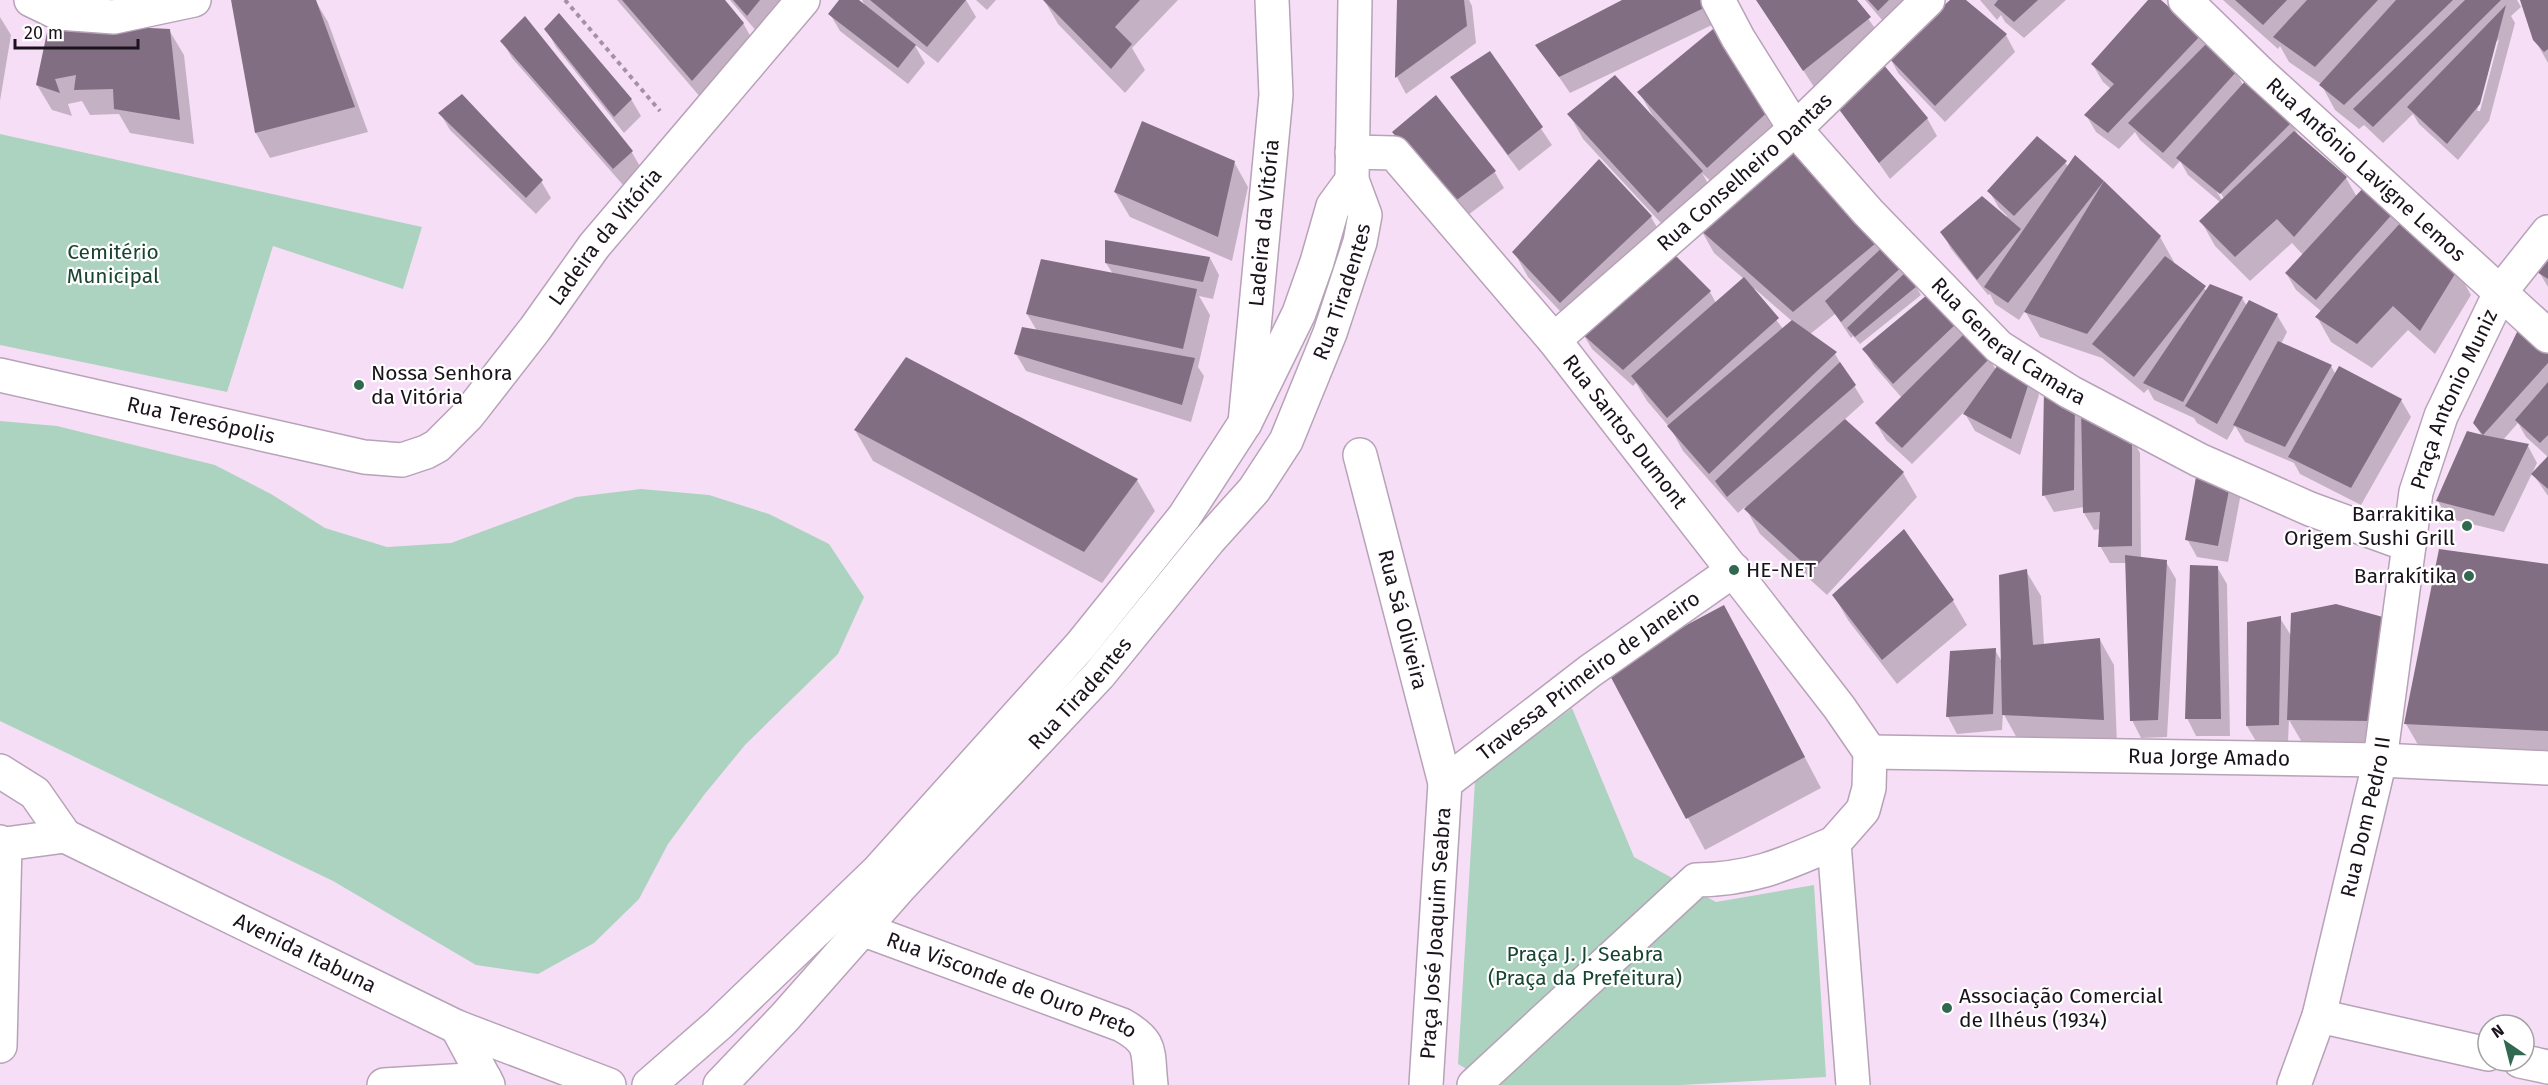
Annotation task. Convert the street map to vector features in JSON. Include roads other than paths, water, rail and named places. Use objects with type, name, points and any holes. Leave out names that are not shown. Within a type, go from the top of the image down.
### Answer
[{"type":"street","points":[[31,0],[58,13],[114,17],[194,0]]},
{"type":"street","name":"Ladeira da Vitória","points":[[402,460],[437,446],[468,415],[594,246],[803,0]]},
{"type":"street","points":[[1352,166],[1355,0]]},
{"type":"street","name":"Rua General Camara","points":[[1718,0],[1738,38],[1795,129],[1868,212],[1999,347],[2070,392],[2199,460],[2310,509],[2409,545]]},
{"type":"street","name":"Rua Conselheiro Dantas","points":[[1554,340],[1795,129],[1928,0]]},
{"type":"street","name":"Rua Antônio Lavigne Lemos","points":[[2185,0],[2259,72],[2548,336]]},
{"type":"street","name":"Ladeira da Vitória","points":[[1245,423],[1276,95],[1266,7]]},
{"type":"street","name":"Rua Santos Dumont","points":[[1352,166],[1394,153],[1554,340],[1734,570],[1839,707],[1870,752]]},
{"type":"street","name":"Rua Tiradentes","points":[[720,1085],[785,1017],[850,919],[877,872],[1081,645],[1184,518],[1245,423],[1299,313],[1333,206],[1352,166]]},
{"type":"street","name":"Rua Tiradentes","points":[[850,919],[1099,675],[1254,490],[1286,441],[1330,333],[1360,242],[1365,215],[1352,166]]},
{"type":"street","name":"Praça Antonio Muniz","points":[[2409,545],[2416,492],[2441,416],[2501,291],[2548,232]]},
{"type":"street","name":"Rua Teresópolis","points":[[0,375],[364,457],[402,460]]},
{"type":"street","name":"Rua Sá Oliveira","points":[[1360,455],[1445,783]]},
{"type":"street","name":"Rua Dom Pedro II","points":[[2294,1085],[2319,1016],[2380,760],[2409,545]]},
{"type":"street","name":"Travessa Primeiro de Janeiro","points":[[1445,783],[1590,671],[1734,570]]},
{"type":"street","points":[[1105,615],[1131,635]]},
{"type":"street","points":[[1474,1085],[1696,880],[1728,879],[1772,870],[1834,843],[1863,810],[1869,788],[1870,752]]},
{"type":"street","name":"Rua Jorge Amado","points":[[1870,752],[2380,760],[2548,768]]},
{"type":"street","points":[[0,771],[35,793],[65,836],[3,843],[0,1046]]},
{"type":"street","name":"Praça José Joaquim Seabra","points":[[1426,1085],[1445,783]]},
{"type":"street","name":"Avenida Itabuna","points":[[65,836],[457,1027],[609,1085]]},
{"type":"street","points":[[1834,843],[1853,1085]]},
{"type":"street","points":[[649,1085],[719,1024],[850,919]]},
{"type":"street","name":"Rua Visconde de Ouro Preto","points":[[850,919],[1122,1025],[1140,1035],[1146,1044],[1151,1085]]},
{"type":"street","points":[[2319,1016],[2476,1051]]},
{"type":"street","points":[[384,1085],[486,1082],[457,1027]]},
{"type":"place","name":"Nossa Senhora da Vitória","points":[[359,385]]},
{"type":"place","name":"Barrakitika Origem Sushi Grill","points":[[2467,526]]},
{"type":"place","name":"HE-NET","points":[[1734,570]]},
{"type":"place","name":"Barrakítika","points":[[2469,576]]},
{"type":"place","name":"Associação Comercial de Ilhéus (1934)","points":[[1947,1008]]},
{"type":"park label","name":"Cemitério Municipal","points":[[113,264]]},
{"type":"park label","name":"Praça J. J. Seabra (Praça da Prefeitura)","points":[[1585,966]]}]
